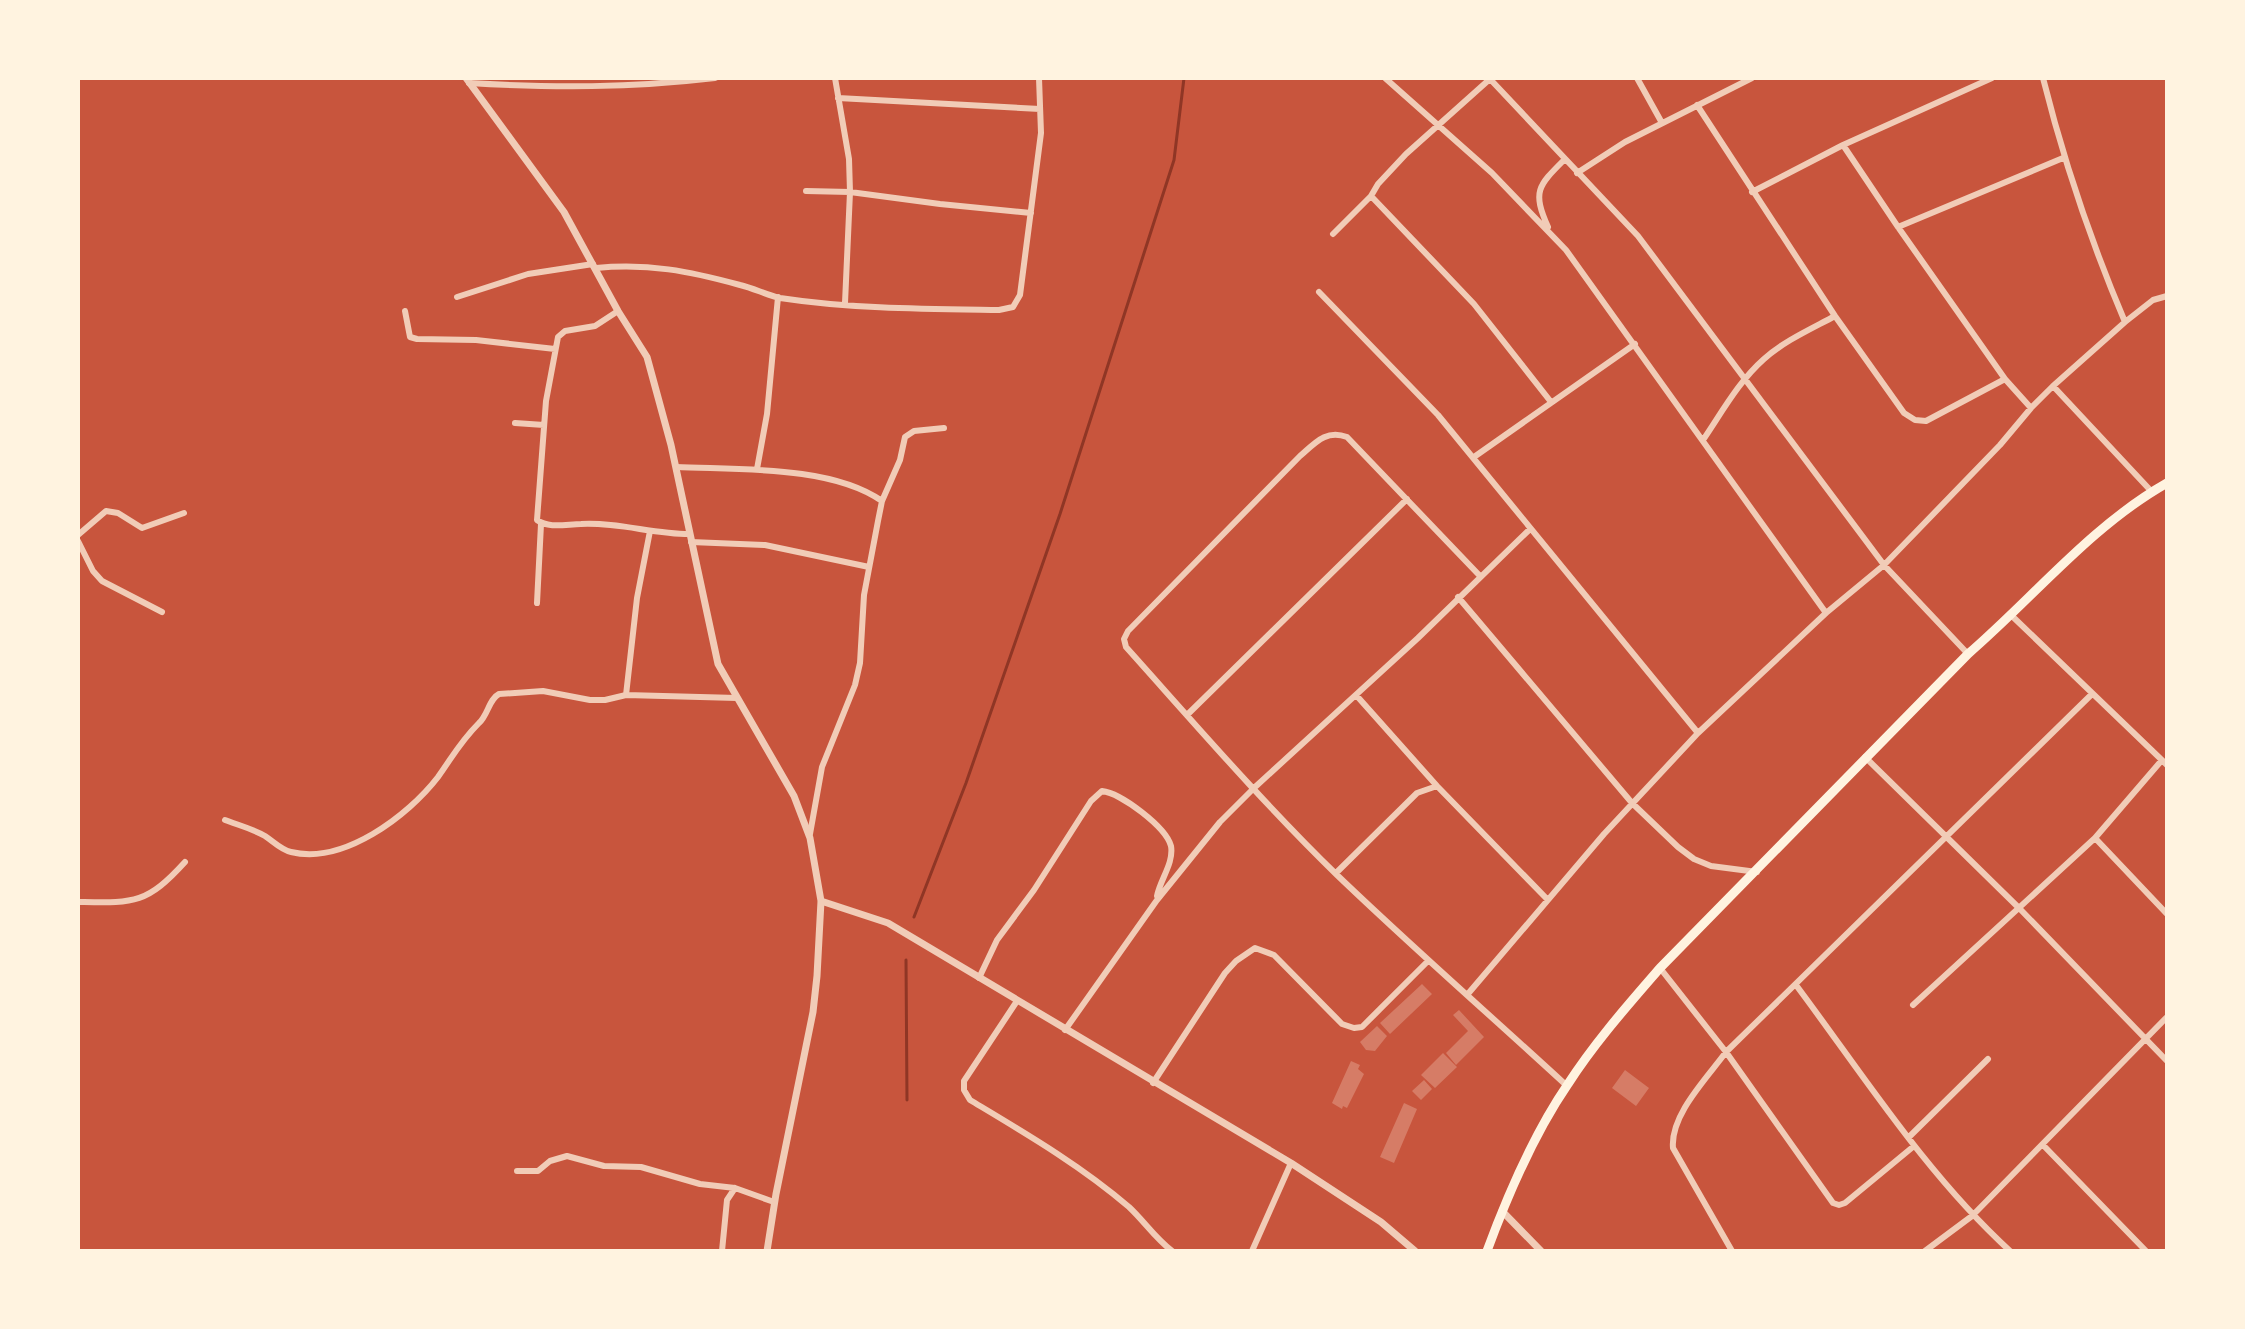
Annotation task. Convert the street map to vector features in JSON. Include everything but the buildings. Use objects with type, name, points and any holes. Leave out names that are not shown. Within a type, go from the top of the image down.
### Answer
[{"type":"highway","points":[[1487,1251],[1518,1174],[1566,1085],[1615,1020],[1660,968],[1968,654],[2095,536],[2167,483]]},
{"type":"street","points":[[468,81],[555,88],[660,85],[715,78]]},
{"type":"street","points":[[835,78],[849,159],[845,303]]},
{"type":"street","points":[[457,297],[528,274],[623,266],[667,268],[746,286],[778,297],[975,309],[1013,307],[1020,295],[1041,133],[1039,78]]},
{"type":"street","points":[[1385,78],[1492,173],[1550,232],[1635,344],[1826,613]]},
{"type":"street","points":[[1637,78],[1662,123]]},
{"type":"street","points":[[1577,173],[1625,142],[1751,78]]},
{"type":"street","points":[[1752,192],[1843,145],[1992,78]]},
{"type":"street","points":[[2043,78],[2063,158],[2099,262],[2125,322]]},
{"type":"street","points":[[1333,234],[1371,196],[1384,177],[1490,79],[1638,236],[1884,565],[1968,654]]},
{"type":"street","points":[[468,81],[537,173],[647,357],[676,467],[718,664],[794,796],[810,838],[821,901],[813,1012],[767,1251]]},
{"type":"street","points":[[838,98],[1040,109]]},
{"type":"street","points":[[1697,105],[1835,316],[1904,413],[1915,420],[1926,421],[2005,379]]},
{"type":"street","points":[[1843,145],[2005,379],[2031,408]]},
{"type":"street","points":[[1898,227],[2063,158]]},
{"type":"street","points":[[1550,232],[1538,205],[1538,190],[1565,159]]},
{"type":"street","points":[[806,191],[850,192],[1031,213]]},
{"type":"street","points":[[1371,196],[1474,304],[1551,402]]},
{"type":"street","points":[[1319,292],[1438,415],[1698,733]]},
{"type":"street","points":[[1467,995],[1547,899],[1698,733],[1826,613],[1884,565],[2053,386],[2125,322],[2153,300],[2167,296]]},
{"type":"street","points":[[757,469],[767,414],[778,297]]},
{"type":"street","points":[[405,311],[410,337],[417,339],[476,340],[555,349]]},
{"type":"street","points":[[537,603],[541,524],[537,520],[544,425],[555,349],[561,333],[595,326],[618,311]]},
{"type":"street","points":[[1703,440],[1746,377],[1765,357],[1835,316]]},
{"type":"street","points":[[1474,457],[1635,344]]},
{"type":"street","points":[[2053,386],[2152,492]]},
{"type":"street","points":[[515,423],[544,425]]},
{"type":"street","points":[[810,838],[822,767],[855,685],[860,663],[864,595],[882,501],[900,460],[905,437],[914,431],[944,428]]},
{"type":"street","points":[[1480,576],[1343,434],[1332,433],[1300,456],[1125,635],[1126,647],[1336,873],[1566,1085]]},
{"type":"street","points":[[676,467],[757,469],[855,486],[882,501]]},
{"type":"street","points":[[1188,714],[1407,499]]},
{"type":"street","points":[[78,535],[106,511],[118,513],[142,528],[184,513]]},
{"type":"street","points":[[541,524],[617,525],[690,538],[765,545],[869,567]]},
{"type":"street","points":[[1065,1030],[1157,900],[1220,822],[1529,530]]},
{"type":"street","points":[[626,695],[637,598],[650,531]]},
{"type":"street","points":[[78,541],[93,571],[102,581],[162,612]]},
{"type":"street","points":[[1458,597],[1632,803],[1694,859],[1711,866],[1757,872]]},
{"type":"street","points":[[1913,1005],[2095,838],[2164,762],[2012,616]]},
{"type":"street","points":[[225,820],[264,836],[290,852],[329,854],[353,845],[390,822],[437,778],[464,737],[482,721],[496,695],[543,691],[605,700],[626,695],[737,698]]},
{"type":"street","points":[[1732,1251],[1673,1148],[1672,1134],[1676,1120],[1726,1052],[2092,694]]},
{"type":"street","points":[[1356,695],[1437,786],[1547,899]]},
{"type":"street","points":[[1865,757],[2020,909],[2167,1061]]},
{"type":"street","points":[[1336,873],[1417,793],[1437,786]]},
{"type":"street","points":[[979,978],[997,940],[1034,890],[1083,812],[1102,791],[1111,793],[1155,822],[1171,845],[1171,858],[1157,900]]},
{"type":"street","points":[[2095,838],[2167,914]]},
{"type":"street","points":[[78,902],[119,903],[144,897],[163,886],[185,862]]},
{"type":"street","points":[[821,901],[888,923],[1291,1163],[1381,1222],[1415,1251]]},
{"type":"street","points":[[1153,1083],[1225,973],[1255,948],[1274,955],[1342,1024],[1354,1028],[1362,1027],[1428,961]]},
{"type":"street","points":[[1660,968],[1726,1052],[1833,1203],[1845,1203],[1914,1146]]},
{"type":"street","points":[[1796,985],[1914,1146],[1972,1216],[2010,1251]]},
{"type":"street","points":[[1017,1001],[964,1081],[964,1090],[970,1100],[1045,1144],[1092,1178],[1131,1210],[1172,1251]]},
{"type":"street","points":[[1925,1251],[1972,1216],[2143,1038],[2167,1017]]},
{"type":"street","points":[[1909,1137],[1988,1059]]},
{"type":"street","points":[[2043,1145],[2146,1251]]},
{"type":"street","points":[[517,1171],[538,1171],[550,1161],[567,1156],[604,1166],[641,1167],[700,1184],[735,1188],[774,1202]]},
{"type":"street","points":[[1252,1251],[1291,1163]]},
{"type":"street","points":[[722,1251],[727,1200],[735,1188]]},
{"type":"street","points":[[1502,1211],[1541,1251]]},
{"type":"waterway","points":[[914,917],[966,783],[1060,514],[1174,160],[1184,78]]},
{"type":"waterway","points":[[906,960],[907,1100]]}]
